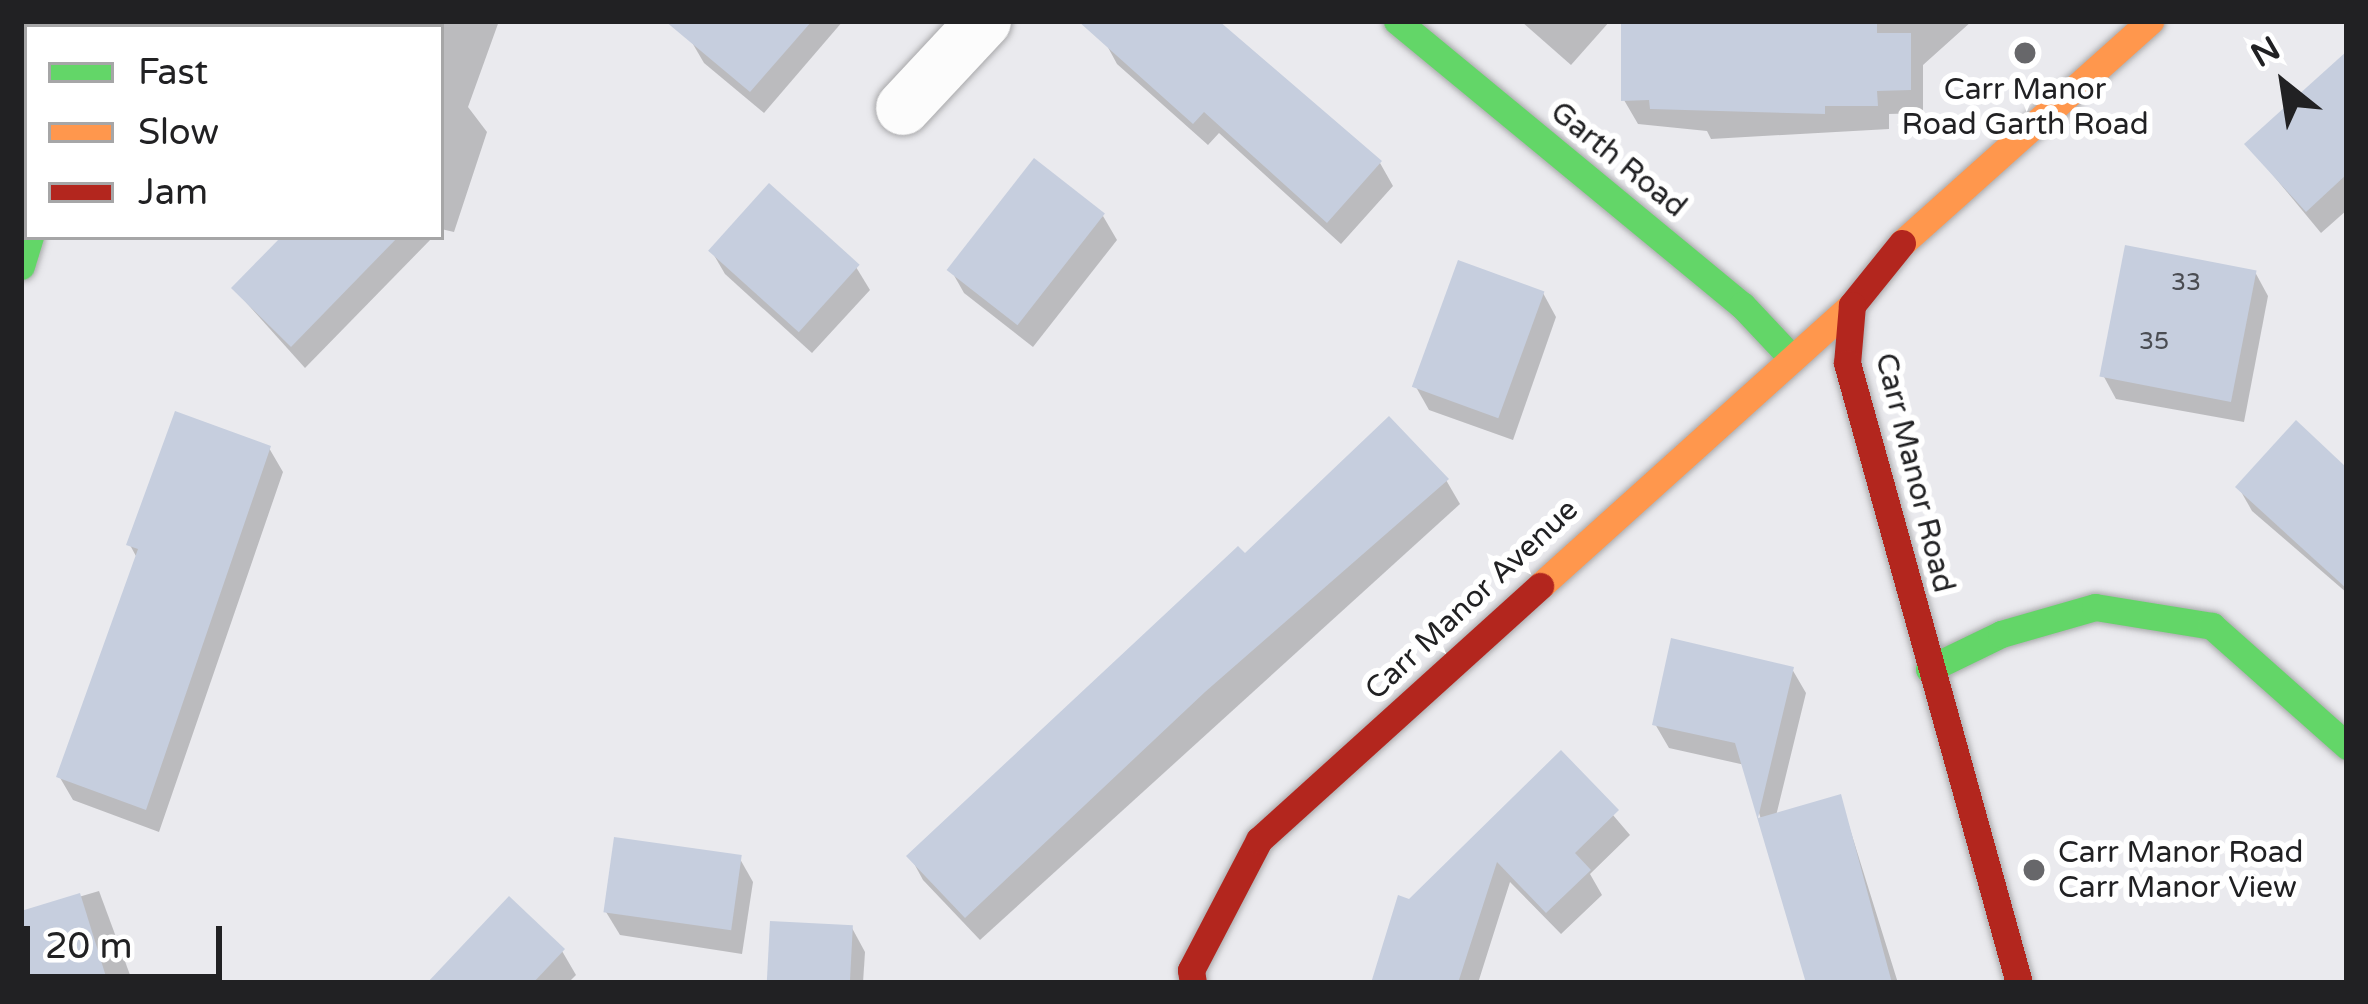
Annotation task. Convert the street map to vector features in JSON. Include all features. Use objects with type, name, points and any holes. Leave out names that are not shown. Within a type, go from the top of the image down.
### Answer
[{"type":"street","points":[[903,108],[983,21]]},
{"type":"street","name":"Garth Road","points":[[1396,21],[1742,305],[1791,357]]},
{"type":"street","points":[[1852,304],[1895,249],[2150,21]]},
{"type":"street","name":"Carr Manor Avenue","points":[[1193,983],[1191,970],[1259,840],[1852,304]]},
{"type":"street","name":"Carr Manor Road","points":[[1852,304],[1847,363],[2019,983]]},
{"type":"street","points":[[1930,669],[2001,634],[2096,608],[2212,626],[2347,746]]},
{"type":"building","points":[[665,21],[812,21],[750,92]]},
{"type":"building","points":[[1078,21],[1219,21],[1382,161],[1327,223],[1204,112],[1193,124]]},
{"type":"building","points":[[1621,21],[1877,21],[1877,33],[1911,33],[1911,90],[1877,91],[1878,106],[1825,106],[1825,114],[1650,109],[1649,100],[1621,101]]},
{"type":"building","points":[[2347,51],[2347,174],[2306,212],[2244,144]]},
{"type":"building","points":[[1034,158],[1105,213],[1017,325],[947,270]]},
{"type":"building","points":[[769,183],[860,265],[799,332],[708,251]]},
{"type":"building","points":[[278,240],[395,240],[291,347],[231,288]]},
{"type":"building","points":[[2125,245],[2257,271],[2231,402],[2099,377]]},
{"type":"building","points":[[1458,260],[1544,291],[1498,418],[1412,387]]},
{"type":"building","points":[[175,411],[271,446],[146,810],[56,777],[138,549],[126,545]]},
{"type":"building","points":[[1389,416],[1449,479],[1205,692],[965,918],[906,856],[1238,546],[1245,553]]},
{"type":"building","points":[[2296,420],[2347,468],[2347,589],[2235,487]]},
{"type":"building","points":[[1671,638],[1794,667],[1758,818],[1841,794],[1892,983],[1806,983],[1735,743],[1652,725]]},
{"type":"building","points":[[1561,750],[1619,810],[1575,853],[1591,870],[1546,913],[1497,862],[1458,983],[1371,983],[1398,895],[1409,899]]},
{"type":"building","points":[[614,837],[742,855],[731,930],[603,912]]},
{"type":"building","points":[[80,893],[108,983],[21,983],[21,911]]},
{"type":"building","points":[[509,896],[565,949],[533,983],[427,983]]},
{"type":"building","points":[[770,921],[853,925],[850,983],[767,983]]},
{"type":"traffic: fast","points":[[1397,21],[1742,305],[1791,357]]},
{"type":"traffic: fast","points":[[21,266],[29,240]]},
{"type":"traffic: fast","points":[[1929,669],[2001,634],[2095,607],[2212,626],[2347,746]]},
{"type":"traffic: slow","points":[[1902,243],[2150,21]]},
{"type":"traffic: slow","points":[[1540,586],[1852,305]]},
{"type":"traffic: jam","points":[[1902,243],[1852,305],[1847,363],[2019,983]]},
{"type":"traffic: jam","points":[[1193,983],[1191,970],[1259,840],[1540,586]]},
{"type":"place","name":"Carr Manor Road Garth Road","points":[[2025,53]]},
{"type":"place","name":"Carr Manor Road Carr Manor View","points":[[2034,870]]}]
